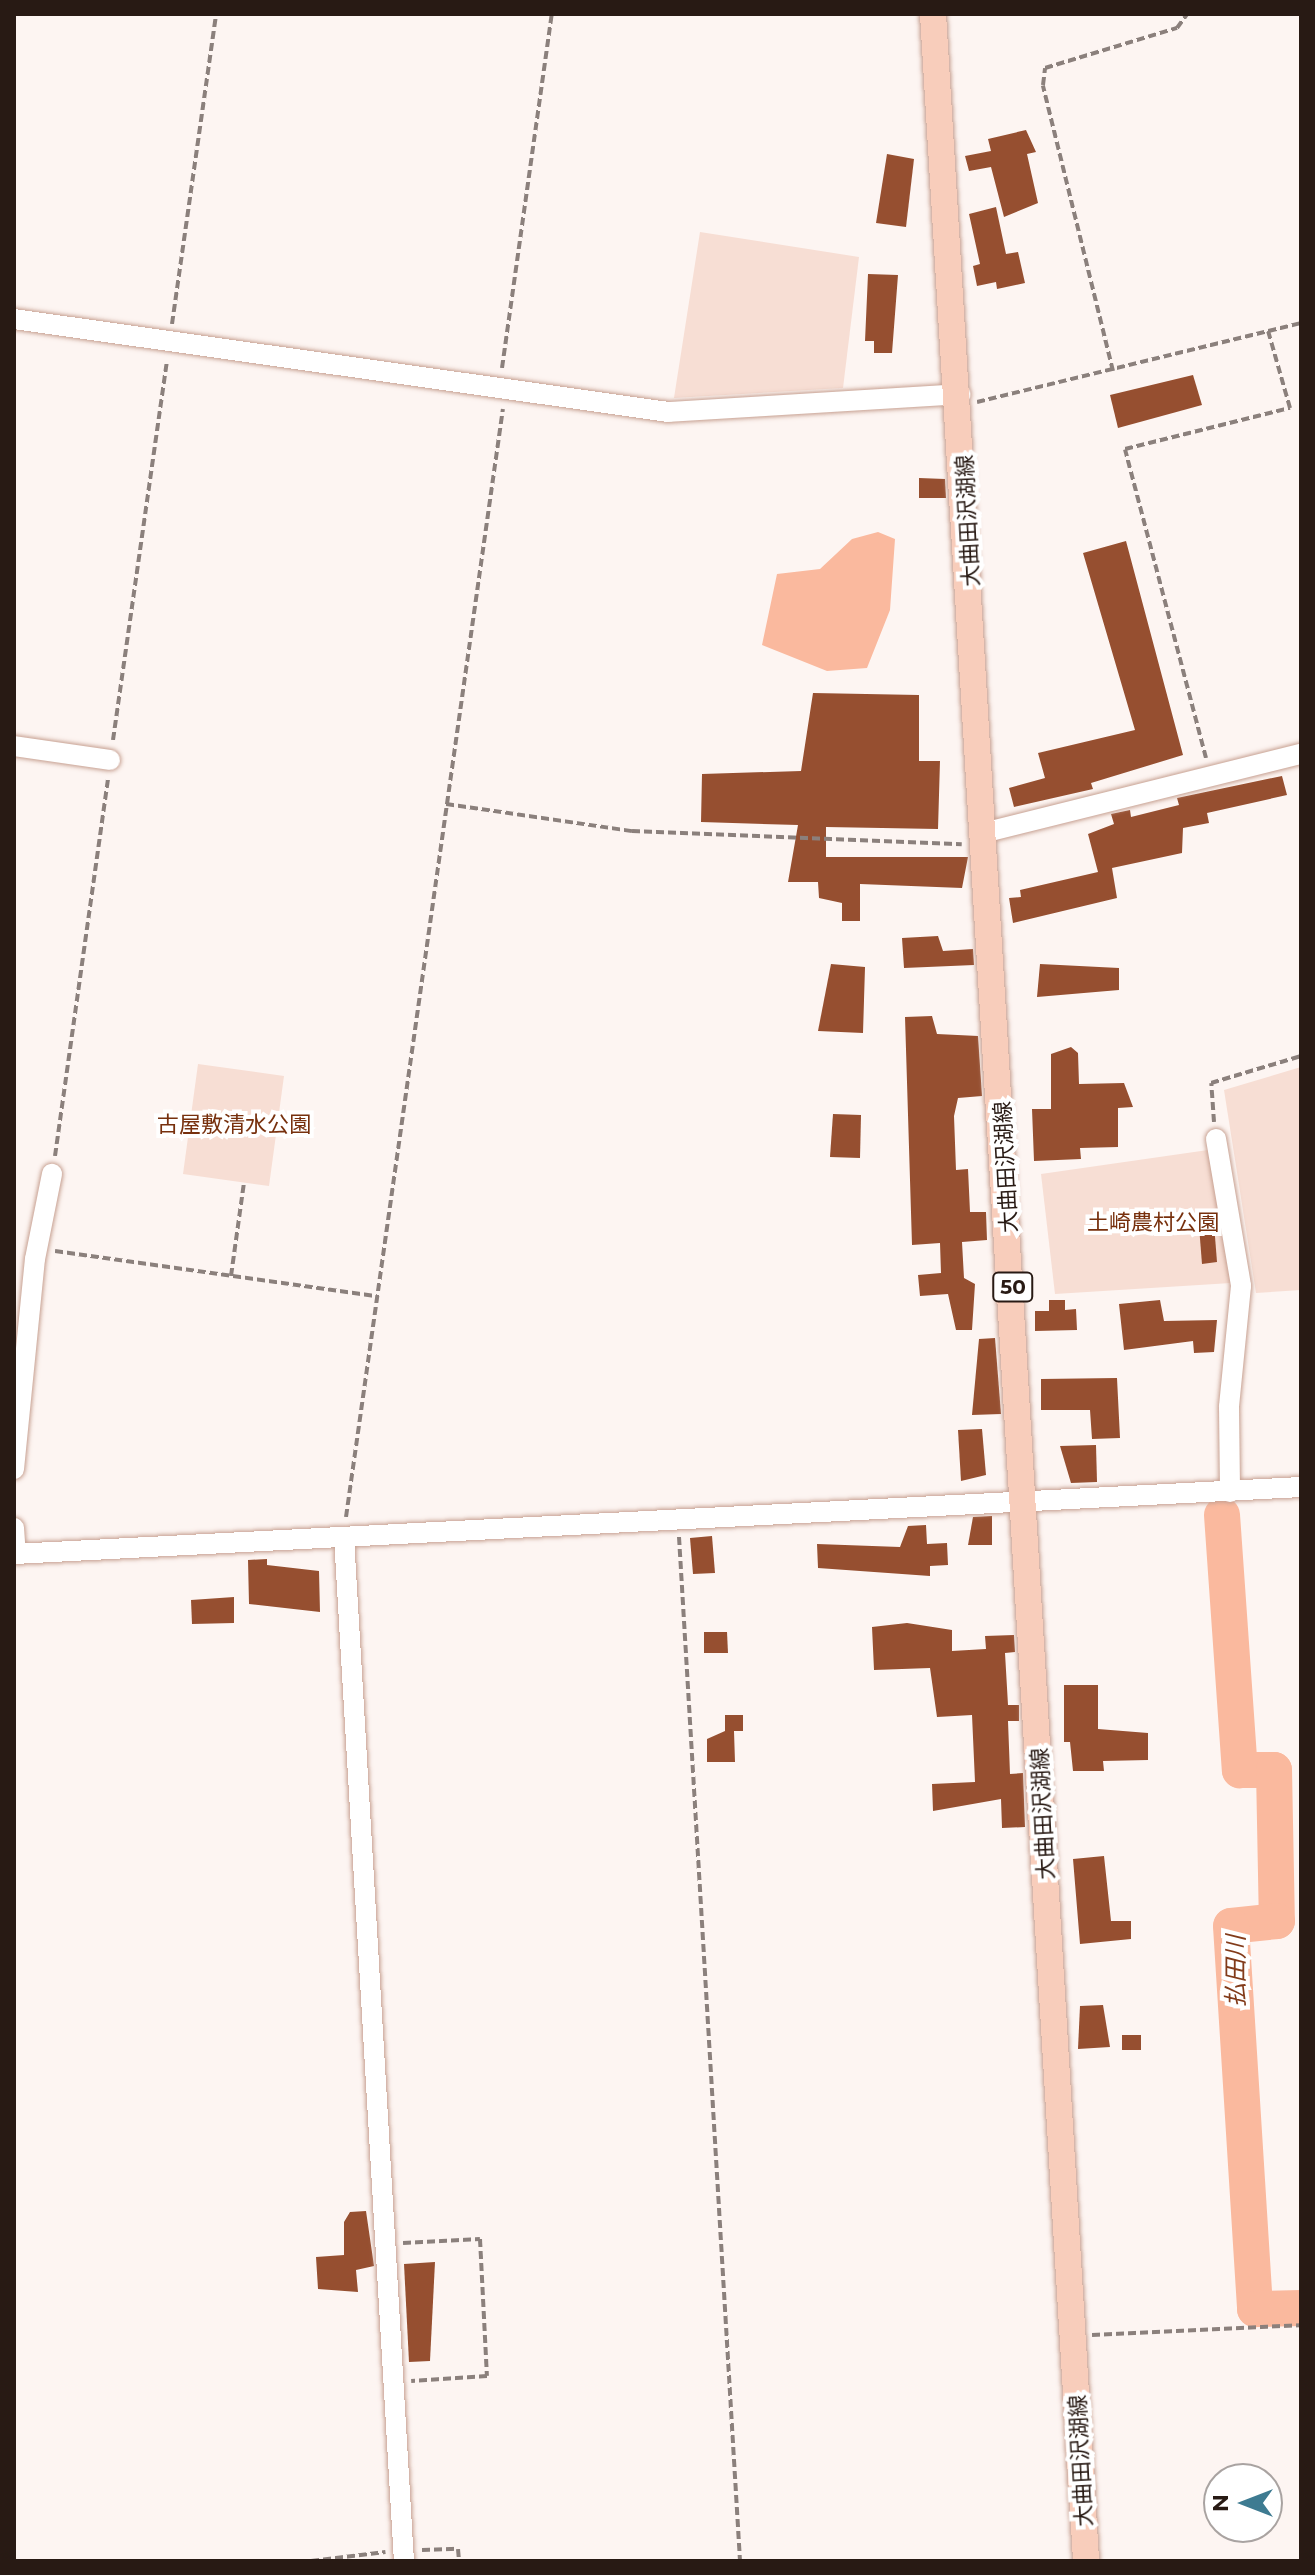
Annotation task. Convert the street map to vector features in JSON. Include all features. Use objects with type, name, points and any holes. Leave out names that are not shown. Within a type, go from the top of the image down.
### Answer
[{"type":"main road","name":"大曲田沢湖線","points":[[933,14],[988,838],[1086,2561]]},
{"type":"street","points":[[14,319],[668,412],[960,399]]},
{"type":"street","points":[[14,746],[110,760]]},
{"type":"street","points":[[988,838],[1301,754]]},
{"type":"street","points":[[1216,1139],[1241,1286],[1229,1407],[1230,1492]]},
{"type":"street","points":[[14,1469],[37,1249],[52,1174]]},
{"type":"street","points":[[14,1528],[15,1554],[1025,1504],[1301,1487]]},
{"type":"street","points":[[344,1537],[403,2556]]},
{"type":"path","points":[[52,1174],[216,14]]},
{"type":"path","points":[[344,1537],[552,14]]},
{"type":"path","points":[[1113,371],[1043,85],[1045,68],[1177,28],[1187,14]]},
{"type":"path","points":[[960,399],[1113,371],[1301,323]]},
{"type":"path","points":[[1211,776],[1125,449],[1290,408],[1268,331]]},
{"type":"path","points":[[446,804],[632,831],[988,838]]},
{"type":"path","points":[[1216,1139],[1211,1083],[1301,1056]]},
{"type":"path","points":[[231,1276],[244,1182]]},
{"type":"path","points":[[37,1249],[377,1296]]},
{"type":"path","points":[[678,1522],[740,2561]]},
{"type":"path","points":[[385,2244],[480,2239],[487,2376],[393,2382]]},
{"type":"path","points":[[1074,2336],[1301,2325]]},
{"type":"path","points":[[311,2561],[403,2556],[458,2549],[459,2561]]},
{"type":"green space","points":[[700,232],[859,257],[843,388],[674,398]]},
{"type":"green space","name":"古屋敷清水公園","points":[[198,1064],[284,1076],[269,1186],[183,1174]]},
{"type":"green space","points":[[1301,1067],[1301,1290],[1256,1293],[1224,1090]]},
{"type":"green space","name":"土崎農村公園","points":[[1208,1150],[1231,1283],[1055,1294],[1041,1174]]},
{"type":"shaded area","points":[[878,532],[895,539],[890,610],[867,668],[827,671],[762,645],[777,574],[820,569],[852,539]]},
{"type":"building","points":[[1026,130],[1036,152],[1027,154],[1038,203],[1004,217],[991,167],[969,171],[965,156],[991,151],[988,139]]},
{"type":"building","points":[[887,154],[914,159],[906,227],[876,223]]},
{"type":"building","points":[[996,207],[1006,254],[1018,252],[1025,283],[997,289],[996,282],[977,286],[973,266],[980,264],[969,214]]},
{"type":"building","points":[[868,274],[898,275],[892,353],[874,353],[874,341],[865,341]]},
{"type":"building","points":[[1193,375],[1202,405],[1118,428],[1110,395]]},
{"type":"building","points":[[919,478],[945,479],[946,498],[919,498]]},
{"type":"building","points":[[1126,541],[1183,755],[1091,783],[1093,789],[1014,807],[1009,788],[1045,778],[1038,753],[1135,730],[1083,553]]},
{"type":"building","points":[[813,693],[919,695],[919,761],[940,761],[938,829],[826,827],[826,857],[968,857],[962,888],[860,884],[860,921],[842,921],[842,903],[819,898],[818,882],[788,882],[798,825],[701,822],[702,774],[801,771]]},
{"type":"building","points":[[1282,776],[1287,795],[1207,813],[1209,823],[1183,828],[1182,853],[1112,868],[1117,898],[1013,923],[1009,898],[1021,897],[1020,890],[1098,872],[1088,834],[1114,824],[1111,814],[1130,810],[1131,817],[1179,805],[1177,798]]},
{"type":"building","points":[[938,936],[943,951],[973,949],[974,965],[904,968],[902,938]]},
{"type":"building","points":[[831,964],[865,967],[863,1033],[818,1031]]},
{"type":"building","points":[[1040,964],[1119,968],[1119,990],[1037,997]]},
{"type":"building","points":[[932,1016],[937,1034],[978,1036],[982,1096],[958,1098],[954,1116],[956,1170],[968,1169],[970,1212],[986,1212],[987,1240],[962,1242],[964,1278],[975,1284],[972,1330],[956,1330],[948,1294],[920,1296],[918,1275],[941,1273],[940,1243],[912,1245],[905,1017]]},
{"type":"building","points":[[1071,1047],[1078,1053],[1079,1084],[1124,1083],[1133,1107],[1118,1108],[1118,1147],[1080,1148],[1081,1159],[1034,1161],[1032,1109],[1051,1109],[1051,1054]]},
{"type":"building","points":[[833,1114],[861,1115],[860,1158],[830,1157]]},
{"type":"building","points":[[1214,1224],[1217,1262],[1202,1264],[1199,1226]]},
{"type":"building","points":[[1049,1300],[1065,1300],[1065,1310],[1076,1309],[1077,1330],[1035,1331],[1035,1311],[1049,1311]]},
{"type":"building","points":[[1160,1300],[1164,1321],[1217,1320],[1214,1352],[1194,1353],[1193,1341],[1124,1350],[1119,1304]]},
{"type":"building","points":[[995,1338],[1001,1414],[972,1415],[979,1339]]},
{"type":"building","points":[[1117,1378],[1120,1438],[1092,1439],[1090,1410],[1041,1410],[1041,1379]]},
{"type":"building","points":[[982,1429],[986,1475],[961,1481],[958,1430]]},
{"type":"building","points":[[1096,1445],[1097,1482],[1071,1483],[1060,1446]]},
{"type":"building","points":[[992,1516],[992,1545],[968,1545],[973,1517]]},
{"type":"building","points":[[926,1525],[927,1544],[947,1543],[948,1565],[930,1566],[930,1576],[818,1568],[817,1544],[900,1547],[908,1526]]},
{"type":"building","points":[[712,1536],[715,1573],[693,1574],[690,1538]]},
{"type":"building","points":[[267,1559],[267,1565],[319,1571],[320,1612],[249,1604],[248,1560]]},
{"type":"building","points":[[234,1597],[234,1623],[192,1624],[191,1600]]},
{"type":"building","points":[[907,1623],[952,1630],[952,1651],[986,1649],[985,1636],[1014,1635],[1015,1652],[1005,1653],[1008,1705],[1019,1705],[1019,1721],[1008,1721],[1010,1774],[1023,1773],[1025,1827],[1002,1828],[1001,1799],[933,1811],[932,1784],[975,1782],[972,1715],[937,1717],[930,1668],[874,1670],[872,1627]]},
{"type":"building","points":[[704,1632],[727,1632],[728,1653],[704,1653]]},
{"type":"building","points":[[1064,1685],[1098,1685],[1098,1729],[1148,1733],[1148,1760],[1103,1761],[1104,1771],[1073,1771],[1070,1742],[1064,1742]]},
{"type":"building","points":[[725,1715],[743,1715],[743,1731],[734,1731],[735,1762],[707,1762],[707,1739],[725,1731]]},
{"type":"building","points":[[1104,1856],[1111,1921],[1131,1921],[1131,1939],[1080,1944],[1073,1859]]},
{"type":"building","points":[[1103,2005],[1110,2047],[1078,2049],[1080,2006]]},
{"type":"building","points":[[1122,2035],[1141,2035],[1141,2050],[1122,2050]]},
{"type":"building","points":[[366,2211],[374,2266],[356,2270],[358,2292],[318,2289],[316,2257],[344,2255],[344,2222],[350,2212]]},
{"type":"building","points":[[435,2262],[430,2361],[409,2362],[404,2264]]},
{"type":"waterway","name":"払田川","points":[[1222,1515],[1240,1770],[1274,1770],[1277,1921],[1231,1926],[1255,2309],[1301,2308]]}]
